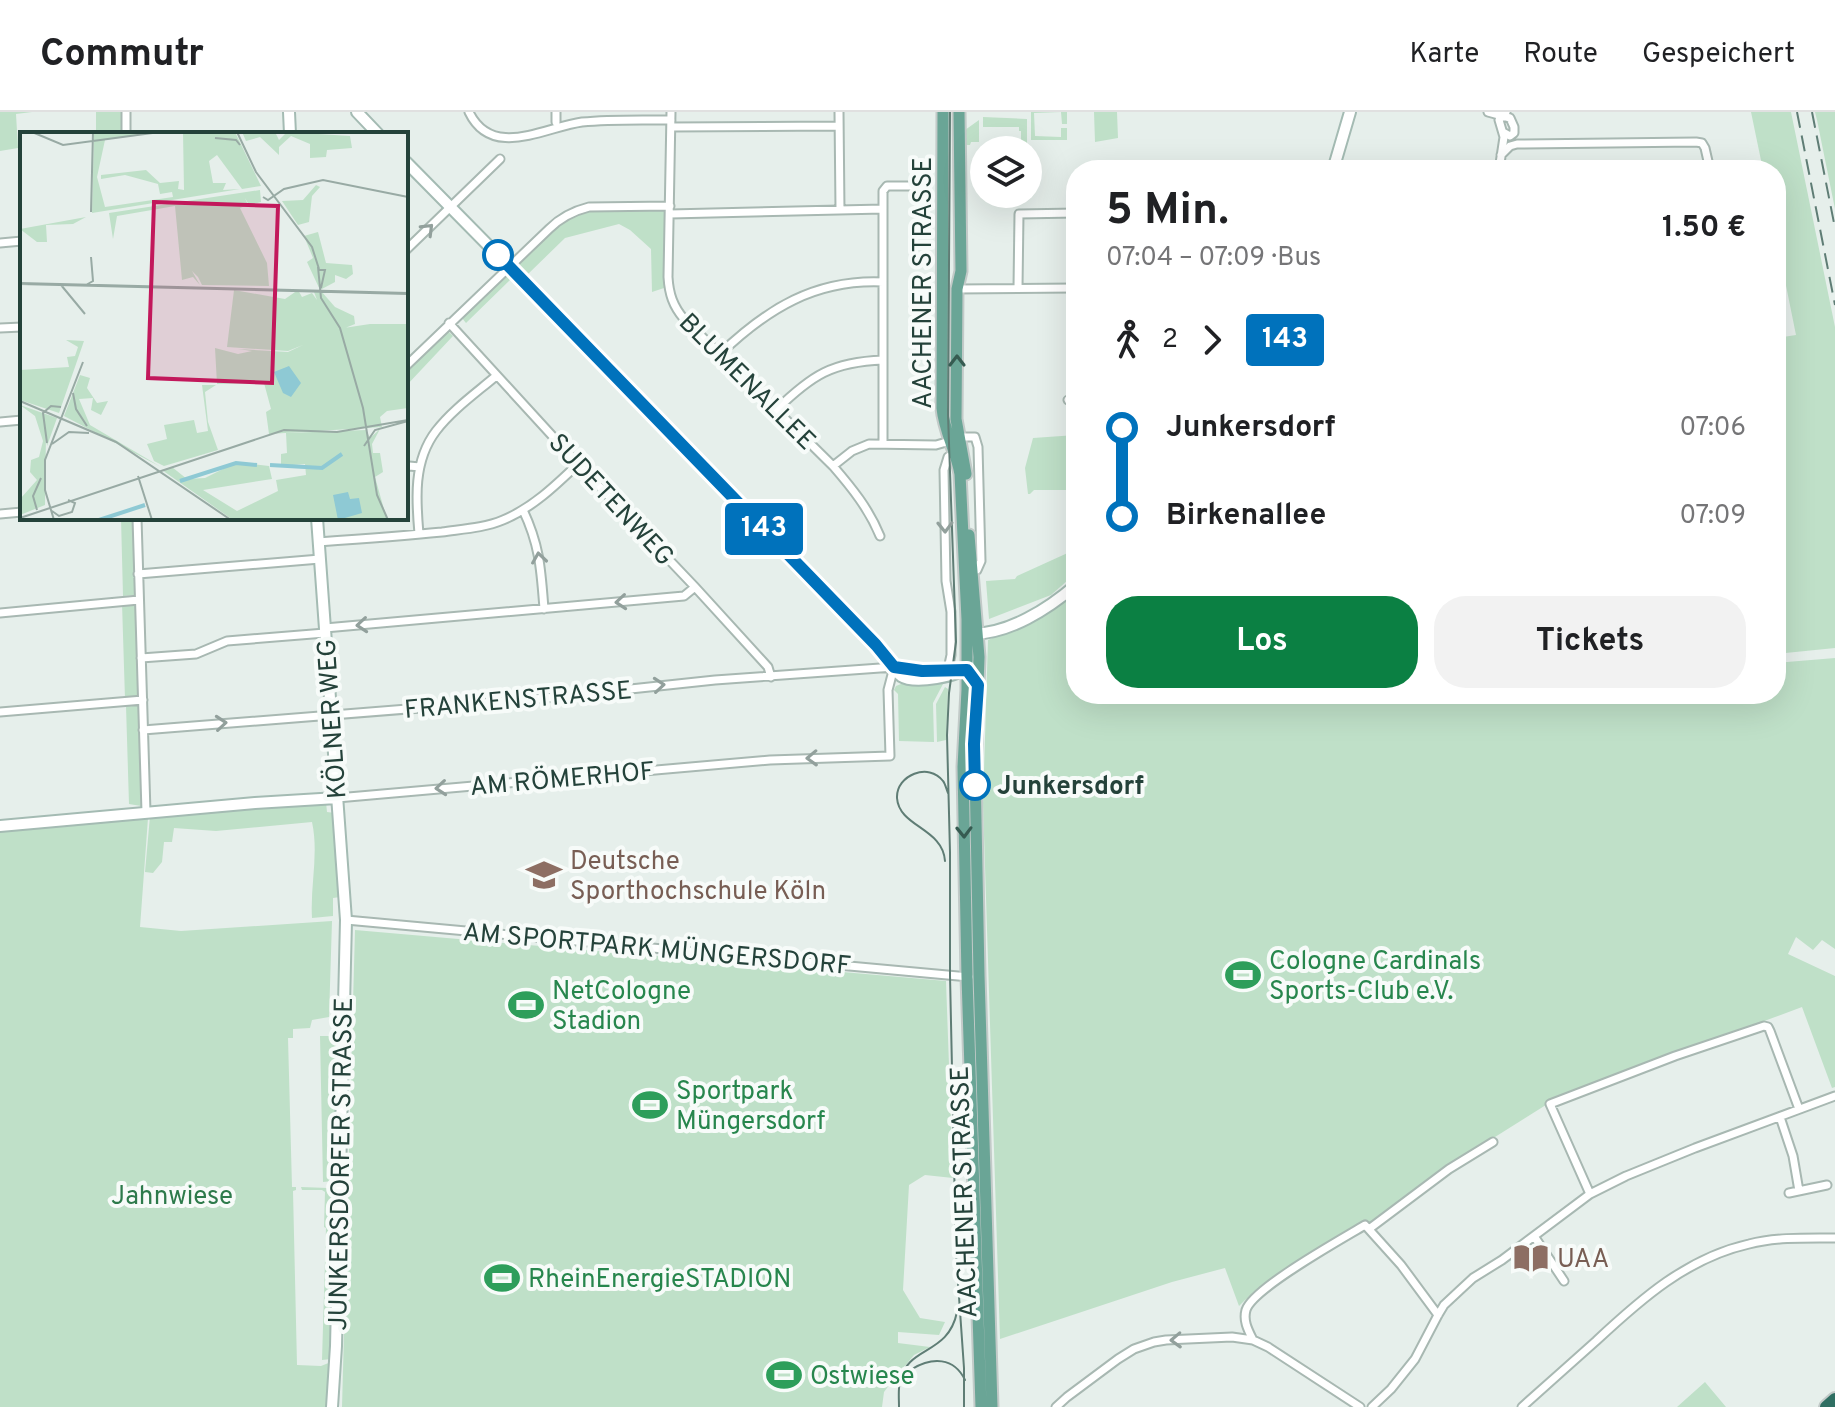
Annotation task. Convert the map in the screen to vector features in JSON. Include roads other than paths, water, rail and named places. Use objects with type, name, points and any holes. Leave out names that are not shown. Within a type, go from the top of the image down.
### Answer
[{"type":"highway","points":[[1826,1407],[1835,1399]]},
{"type":"main road","name":"AACHENER STRASSE","points":[[943,112],[942,408],[960,474],[972,634],[979,657],[972,685],[963,767],[992,1407]]},
{"type":"main road","name":"AACHENER STRASSE","points":[[954,444],[957,289],[961,271],[959,112]]},
{"type":"main road","points":[[944,226],[951,235],[961,232]]},
{"type":"main road","name":"AACHENER STRASSE","points":[[954,444],[963,451],[974,570],[972,634],[967,670],[972,685]]},
{"type":"main road","name":"AACHENER STRASSE","points":[[973,976],[981,1407]]},
{"type":"street","points":[[289,112],[290,132]]},
{"type":"street","points":[[357,112],[376,132]]},
{"type":"street","points":[[469,112],[482,129],[507,138],[582,122],[615,120],[839,126]]},
{"type":"street","points":[[556,112],[556,122]]},
{"type":"street","points":[[839,112],[840,210]]},
{"type":"street","points":[[1336,160],[1350,112]]},
{"type":"street","points":[[1487,112],[1506,113],[1513,126],[1513,135],[1503,131]]},
{"type":"street","points":[[1487,112],[1519,144]]},
{"type":"street","points":[[1500,160],[1503,131],[1499,120],[1506,113]]},
{"type":"street","name":"BLUMENALLEE","points":[[671,120],[668,277],[676,310],[833,466],[853,489],[880,536]]},
{"type":"street","points":[[1513,126],[1527,142],[1533,144]]},
{"type":"street","points":[[1501,155],[1510,146],[1519,144],[1702,143],[1708,160]]},
{"type":"street","points":[[408,248],[500,159]]},
{"type":"street","points":[[408,164],[876,645],[900,675],[909,679],[967,670],[979,657]]},
{"type":"street","points":[[883,443],[884,187],[916,186]]},
{"type":"street","points":[[408,364],[555,223],[579,210],[605,206],[670,210],[883,209]]},
{"type":"street","points":[[1018,288],[1019,214],[1066,213]]},
{"type":"street","points":[[0,243],[20,241]]},
{"type":"street","points":[[720,354],[762,317],[800,296],[845,284],[883,282]]},
{"type":"street","points":[[957,289],[1066,288]]},
{"type":"street","name":"SUDETENWEG","points":[[449,323],[768,667],[771,677]]},
{"type":"street","points":[[0,328],[20,327]]},
{"type":"street","points":[[776,410],[816,375],[850,362],[883,360]]},
{"type":"street","points":[[419,534],[416,491],[425,451],[434,433],[447,419],[496,376]]},
{"type":"street","points":[[0,422],[20,420]]},
{"type":"street","points":[[833,466],[860,446],[883,443],[954,444]]},
{"type":"street","name":"AACHENER STRASSE","points":[[947,673],[951,655],[951,612],[946,581],[944,470],[954,444]]},
{"type":"street","points":[[318,542],[483,527],[523,510],[578,464]]},
{"type":"street","points":[[408,467],[420,467]]},
{"type":"street","points":[[523,510],[537,545],[544,609]]},
{"type":"street","points":[[0,514],[20,512]]},
{"type":"street","points":[[137,520],[146,812]]},
{"type":"street","name":"KÖLNER WEG","points":[[317,520],[346,920]]},
{"type":"street","points":[[138,574],[320,559]]},
{"type":"street","points":[[141,658],[196,654],[227,641],[684,596],[695,587]]},
{"type":"street","points":[[972,634],[995,631],[1033,615],[1066,593]]},
{"type":"street","points":[[0,613],[139,600]]},
{"type":"street","name":"FRANKENSTRASSE","points":[[143,730],[894,667]]},
{"type":"street","name":"AM RÖMERHOF","points":[[0,826],[770,760],[890,756],[888,690],[894,667]]},
{"type":"street","points":[[947,673],[972,685]]},
{"type":"street","points":[[0,712],[143,700]]},
{"type":"street","name":"AM SPORTPARK MÜNGERSDORF","points":[[346,920],[973,976]]},
{"type":"street","name":"JUNKERSDORFER STRASSE","points":[[332,1407],[346,920]]},
{"type":"street","points":[[1590,1194],[1550,1104],[1764,1026],[1770,1031],[1799,1109]]},
{"type":"street","points":[[1374,1406],[1421,1351],[1444,1305],[1473,1278],[1590,1194],[1695,1148],[1835,1096]]},
{"type":"street","points":[[1780,1117],[1793,1156],[1799,1191]]},
{"type":"street","points":[[1253,1340],[1245,1321],[1246,1310],[1256,1296],[1367,1227],[1493,1142]]},
{"type":"street","points":[[1789,1193],[1827,1185]]},
{"type":"street","points":[[1367,1227],[1401,1265],[1438,1315]]},
{"type":"street","points":[[1534,1236],[1564,1281]]},
{"type":"street","points":[[1522,1407],[1633,1306],[1690,1266],[1748,1244],[1799,1238],[1835,1238]]},
{"type":"street","points":[[1232,1337],[1245,1321]]},
{"type":"street","points":[[1059,1405],[1118,1359],[1143,1345],[1166,1340],[1232,1337],[1253,1340],[1301,1367],[1360,1407]]},
{"type":"street","points":[[1059,1405],[1066,1403],[1072,1407]]},
{"type":"tram line","points":[[950,112],[948,415],[956,642],[947,735],[956,1254],[964,1407]]},
{"type":"tram line","points":[[945,861],[937,841],[905,815],[897,798],[902,783],[922,772],[937,775],[948,793]]},
{"type":"tram line","points":[[899,1407],[899,1384],[904,1370],[911,1361],[945,1336],[957,1312]]},
{"type":"tram line","points":[[912,1369],[927,1362],[942,1361],[955,1367],[965,1380]]},
{"type":"railway","points":[[1797,112],[1835,305]]},
{"type":"railway","points":[[1812,112],[1835,228]]},
{"type":"place","name":"Junkersdorf","points":[[975,785]]},
{"type":"place","name":"Deutsche Sporthochschule Köln","points":[[544,875]]},
{"type":"place","name":"Cologne Cardinals Sports-Club e.V.","points":[[1243,975]]},
{"type":"place","name":"NetCologne Stadion","points":[[526,1005]]},
{"type":"place","name":"Sportpark Müngersdorf","points":[[650,1105]]},
{"type":"place","name":"UAA","points":[[1531,1258]]},
{"type":"place","name":"RheinEnergieSTADION","points":[[502,1278]]},
{"type":"place","name":"Ostwiese","points":[[784,1375]]},
{"type":"park label","name":"Jahnwiese","points":[[172,1195]]}]
